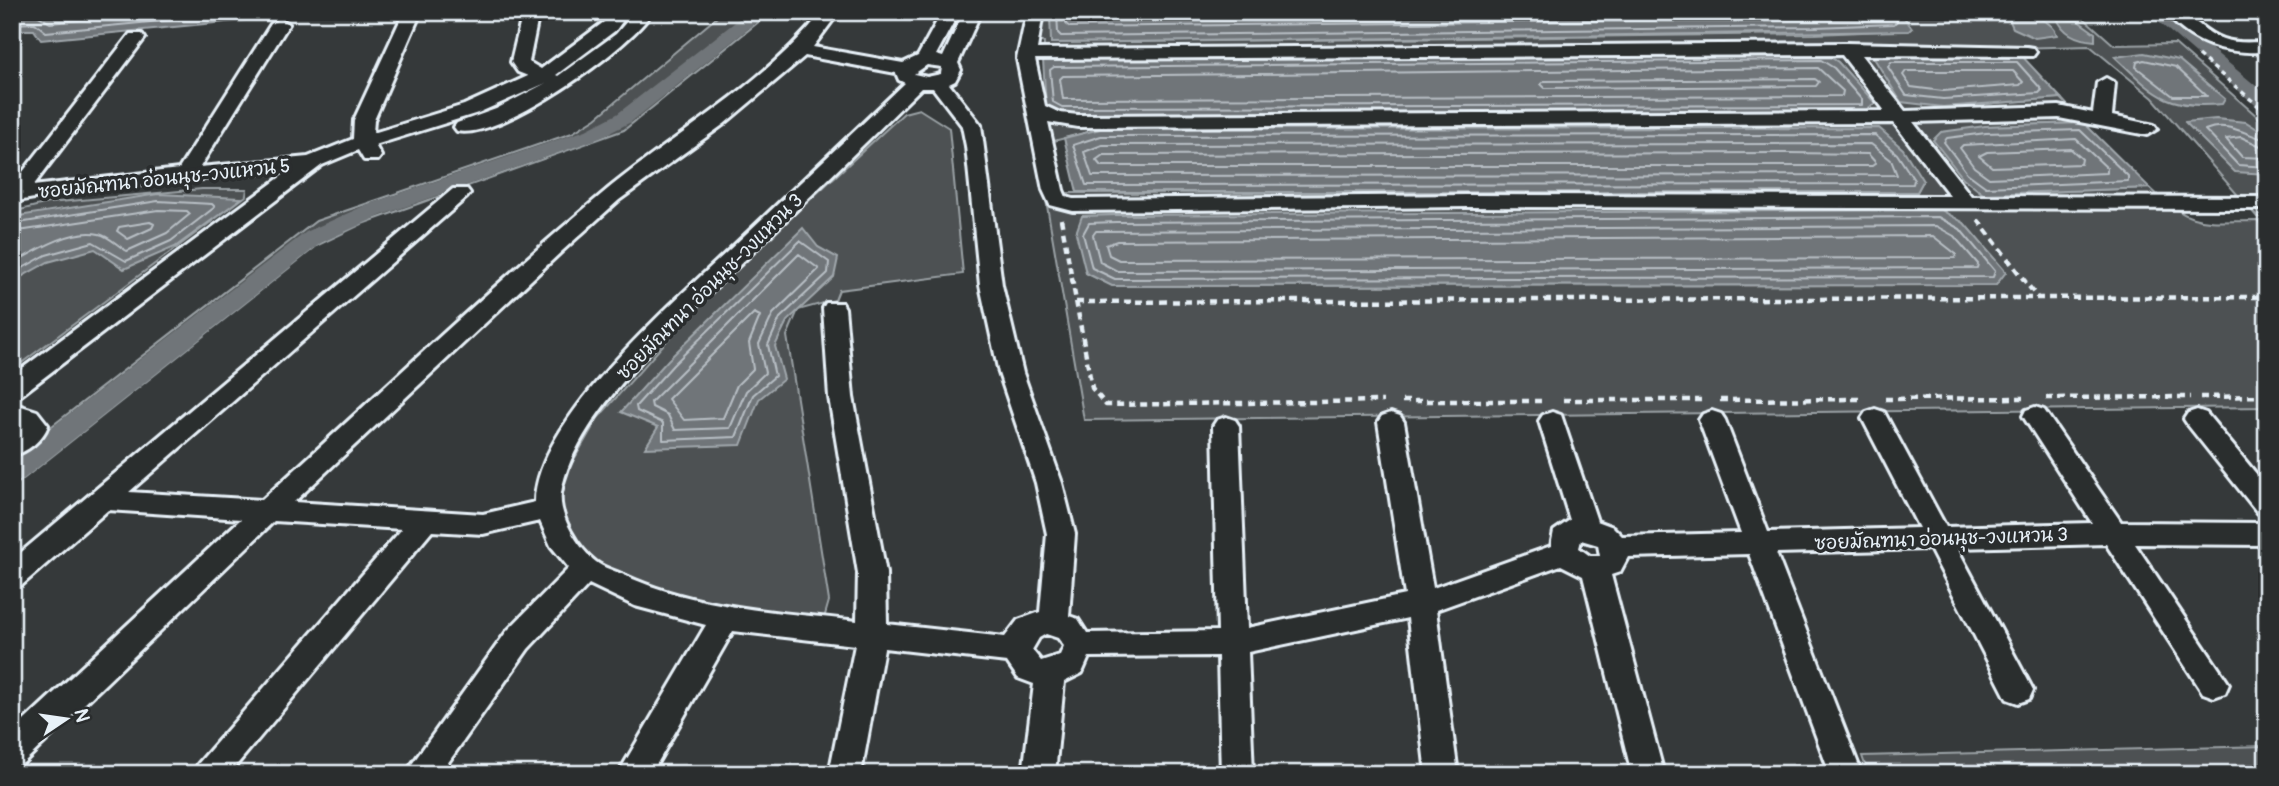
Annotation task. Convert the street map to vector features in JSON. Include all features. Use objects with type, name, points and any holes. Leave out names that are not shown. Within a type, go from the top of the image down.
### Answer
[{"type":"street","points":[[368,149],[364,120],[413,12]]},
{"type":"street","points":[[531,12],[520,62],[524,68],[541,77],[564,83]]},
{"type":"street","points":[[621,13],[642,12]]},
{"type":"street","name":"ซอยมัณฑนา อ่อนนุช-วงแหวน 5","points":[[368,149],[498,116],[564,83],[633,28],[642,12]]},
{"type":"street","points":[[12,753],[268,510],[554,246],[612,196],[716,120],[801,50],[831,12]]},
{"type":"street","name":"ซอยมัณฑนา อ่อนนุช-วงแหวน 3","points":[[927,71],[951,12]]},
{"type":"street","name":"ซอยมัณฑนา อ่อนนุช-วงแหวน 3","points":[[548,509],[548,493],[561,455],[584,415],[629,362],[927,71],[974,12]]},
{"type":"street","points":[[1035,12],[1027,54],[1036,109],[1057,201],[1073,205],[2266,202]]},
{"type":"street","points":[[2173,12],[2217,45],[2231,49],[2267,47]]},
{"type":"street","name":"ซอยมัณฑนา อ่อนนุช-วงแหวน 5","points":[[14,196],[62,187],[186,174],[353,161],[368,149],[471,109],[541,77],[610,26],[621,13]]},
{"type":"street","points":[[186,174],[280,24]]},
{"type":"street","points":[[14,196],[136,38]]},
{"type":"street","points":[[1027,54],[1846,48],[1999,48],[2027,52]]},
{"type":"street","points":[[1846,48],[1965,202]]},
{"type":"street","points":[[801,50],[927,71],[971,125],[976,146],[991,285],[1011,373],[1049,483],[1060,534],[1054,622]]},
{"type":"street","points":[[2102,118],[2106,83]]},
{"type":"street","points":[[1036,109],[1056,118],[1078,121],[1899,117],[2059,112],[2102,118],[2147,129]]},
{"type":"street","points":[[12,389],[315,162]]},
{"type":"street","points":[[12,577],[460,194]]},
{"type":"street","points":[[834,308],[841,397],[872,573],[872,635],[845,774]]},
{"type":"street","points":[[1876,405],[1939,537],[2018,690]]},
{"type":"street","points":[[1710,406],[1758,544],[1846,774]]},
{"type":"street","points":[[12,412],[28,417],[35,425],[33,431],[12,447]]},
{"type":"street","points":[[2035,416],[2214,684]]},
{"type":"street","points":[[2197,419],[2267,506]]},
{"type":"street","points":[[1552,421],[1586,528]]},
{"type":"street","points":[[1391,422],[1421,604],[1443,774]]},
{"type":"street","points":[[1226,426],[1237,774]]},
{"type":"street","points":[[102,500],[483,524],[548,509],[561,538],[586,570],[645,598],[725,618],[1017,651]]},
{"type":"street","points":[[209,774],[426,520]]},
{"type":"street","points":[[1605,558],[1578,564],[1566,552],[1564,539],[1567,534],[1586,528],[1604,535],[1605,558],[1648,774]]},
{"type":"street","name":"ซอยมัณฑนา อ่อนนุช-วงแหวน 3","points":[[1605,558],[1758,544],[1939,537],[2113,533],[2267,534]]},
{"type":"street","points":[[1079,645],[1233,643],[1421,604],[1566,552]]},
{"type":"street","points":[[421,774],[491,676],[558,592],[586,570]]},
{"type":"street","points":[[634,774],[725,618]]},
{"type":"street","points":[[1054,622],[1069,628],[1079,645],[1072,664],[1050,674],[1040,674],[1024,666],[1017,651],[1017,643],[1027,629],[1054,622]]},
{"type":"street","points":[[1039,774],[1050,674]]},
{"type":"path","points":[[2198,55],[2267,113]]},
{"type":"path","points":[[1057,201],[1092,388],[1106,405],[1876,405],[2267,396]]},
{"type":"path","points":[[1965,202],[2037,297]]},
{"type":"path","points":[[1076,302],[2267,297]]},
{"type":"shaded area","points":[[723,12],[771,12],[624,130],[362,224],[318,245],[12,488],[12,457],[316,221],[572,133],[596,118]]},
{"type":"shaded area","points":[[1043,12],[1050,12],[1052,43],[1815,34],[1909,30],[1912,28],[1900,12],[2079,14],[2114,45],[2175,44],[2267,125],[2267,216],[2257,217],[2153,98],[2090,46],[2016,48],[2021,55],[1872,56],[1943,107],[2061,98],[2084,123],[1985,126],[1983,194],[2150,188],[2177,210],[2199,220],[2257,221],[2267,229],[2267,407],[1084,420],[1046,200],[1068,193],[1917,192],[1923,181],[1789,127],[1100,129],[1050,142],[1046,107],[1874,103],[1838,62],[1824,53],[1043,60],[1044,43],[1037,40]],"holes":[[[1941,210],[1964,223],[2005,272],[1996,285],[1113,286],[1086,273],[1083,216]]]},
{"type":"shaded area","points":[[919,109],[949,128],[963,274],[839,290],[835,300],[798,310],[787,336],[829,601],[819,636],[585,585],[546,539],[561,482],[598,418],[711,291],[904,113]]},
{"type":"shaded area","points":[[202,189],[247,189],[246,196],[12,370],[12,212],[48,203]]},
{"type":"shaded area","points":[[2267,746],[2267,774],[1868,774],[1862,756]]},
{"type":"water","points":[[12,12],[328,12],[41,40],[34,30],[12,30]]},
{"type":"water","points":[[1900,12],[1912,28],[1909,31],[1051,43],[1050,13]]},
{"type":"water","points":[[2017,15],[2046,22],[2057,35],[2035,38],[2013,28],[2009,19]]},
{"type":"water","points":[[2057,18],[2078,21],[2095,33],[2095,41],[2072,35],[2063,28]]},
{"type":"water","points":[[1824,53],[1838,62],[1875,103],[1863,112],[1059,114],[1046,107],[1043,60]]},
{"type":"water","points":[[2144,53],[2179,60],[2225,99],[2222,104],[2203,105],[2173,101],[2151,89],[2115,57]]},
{"type":"water","points":[[1872,55],[2021,55],[2061,98],[1943,107],[1901,102]]},
{"type":"water","points":[[2216,119],[2246,122],[2267,135],[2267,174],[2235,172],[2185,122]]},
{"type":"water","points":[[2084,123],[2150,188],[1983,194],[1963,178],[1933,140],[1941,132],[1985,126]]},
{"type":"water","points":[[1879,128],[1903,149],[1923,181],[1917,192],[1077,192],[1064,138],[1100,129]]},
{"type":"water","points":[[158,194],[242,198],[175,247],[124,269],[95,249],[48,262],[12,282],[12,217]]},
{"type":"water","points":[[1941,210],[1964,223],[2006,272],[1996,285],[1112,286],[1086,273],[1076,233],[1082,216],[1116,215]]},
{"type":"water","points":[[803,228],[818,247],[838,258],[834,277],[787,321],[775,346],[784,379],[759,399],[741,445],[645,448],[658,427],[621,412],[668,360]]},
{"type":"waterway","points":[[12,473],[314,237],[374,210],[593,134],[624,118],[760,12]]},
{"type":"waterway","points":[[2156,12],[2267,105]]}]
